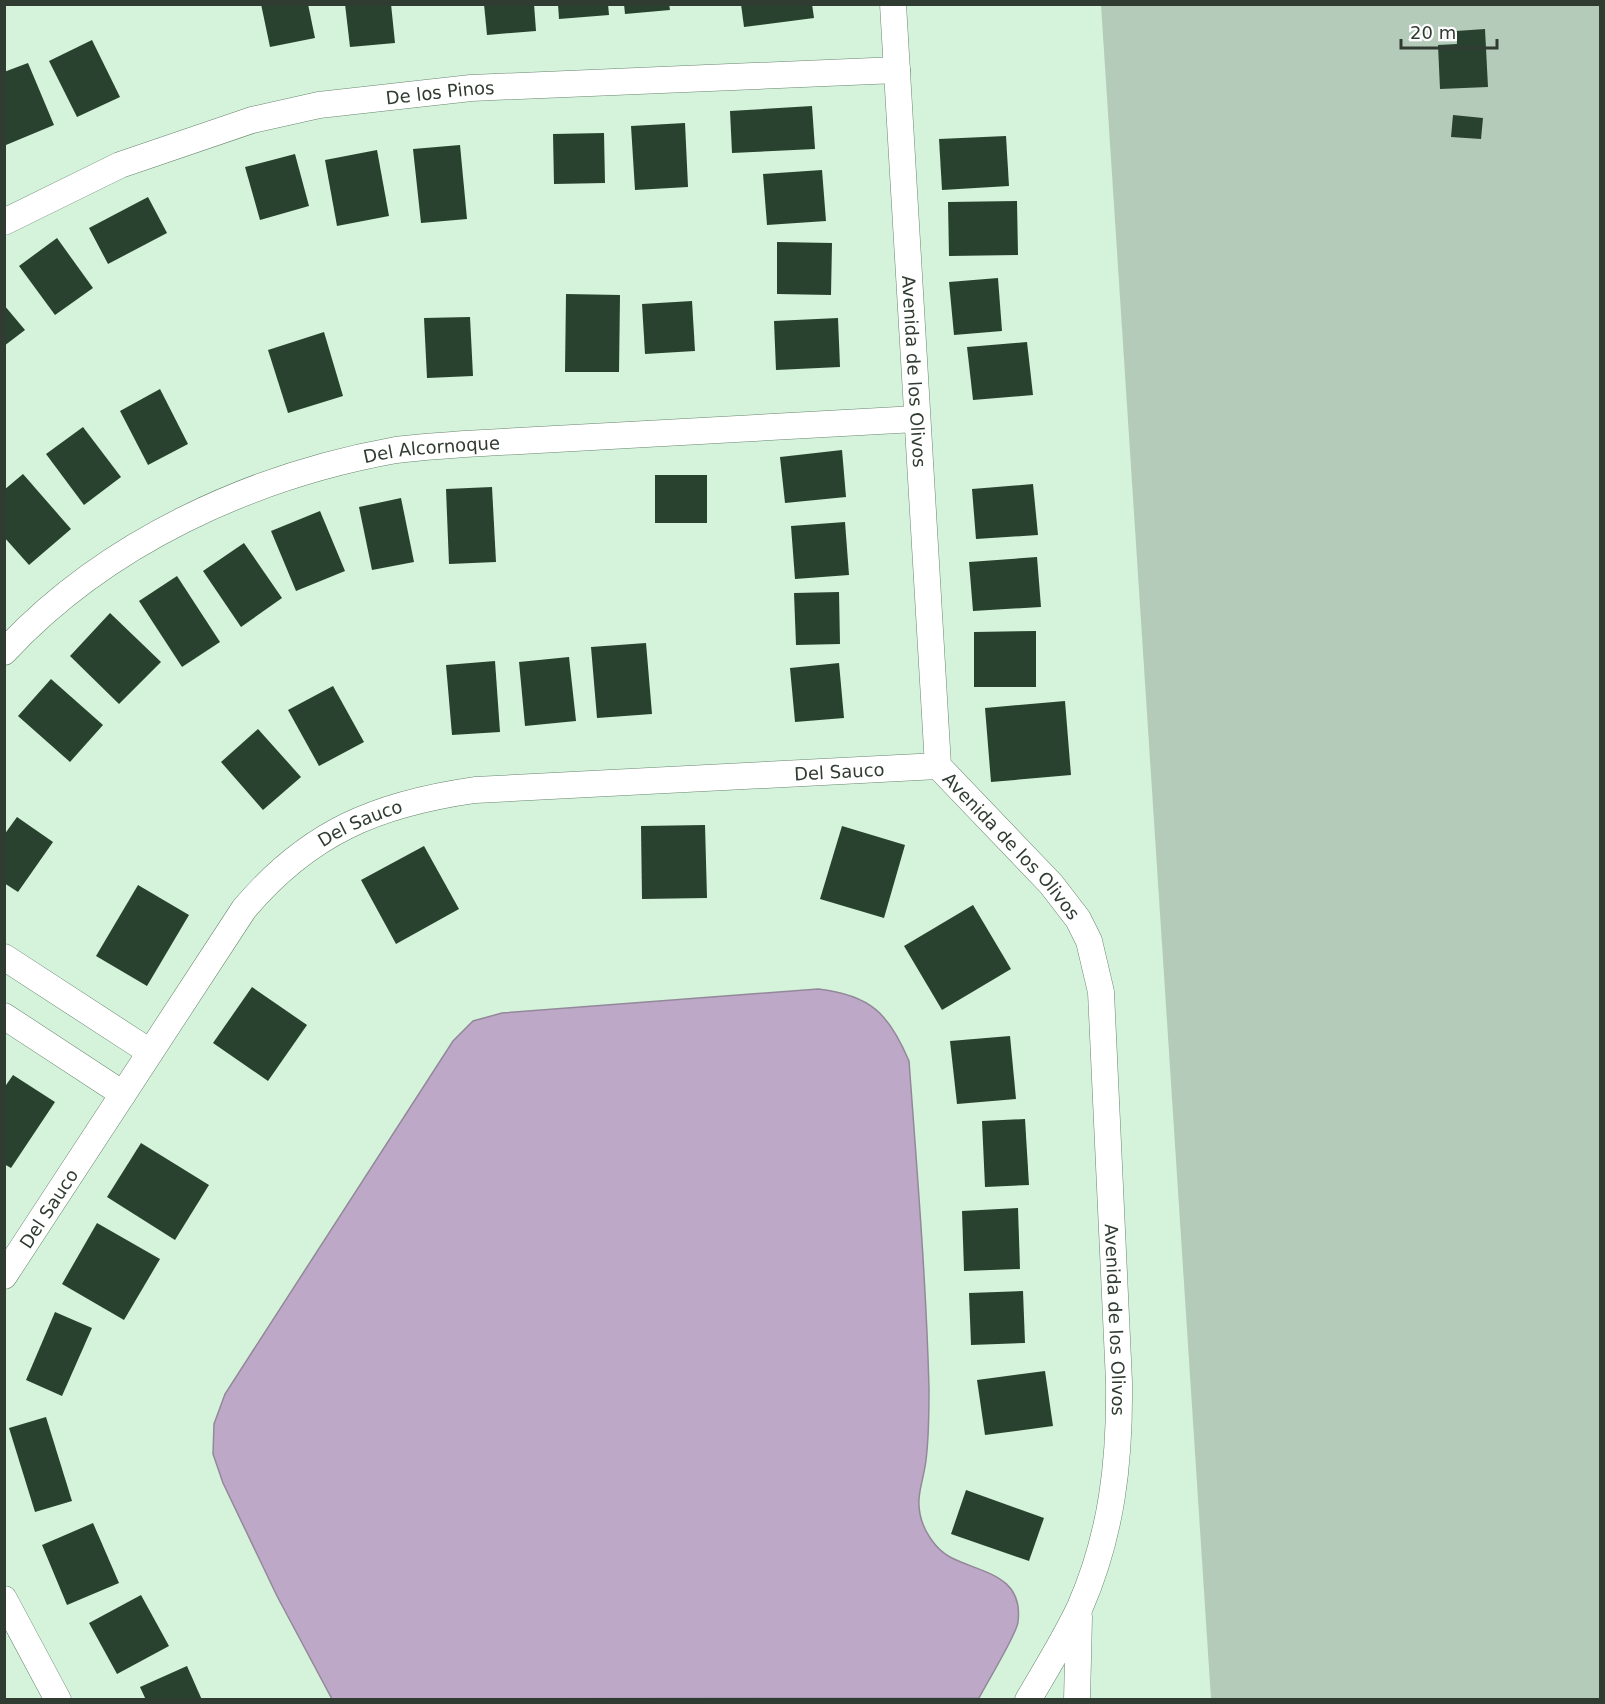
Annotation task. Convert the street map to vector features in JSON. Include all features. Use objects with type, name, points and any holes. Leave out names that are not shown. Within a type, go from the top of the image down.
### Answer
[{"type":"street","name":"Avenida de los Olivos","points":[[893,4],[938,766],[1051,884],[1071,910],[1089,941],[1099,983],[1120,1440],[1108,1526],[1079,1608]]},
{"type":"street","name":"De los Pinos","points":[[4,222],[120,165],[252,120],[318,105],[471,88],[897,70]]},
{"type":"street","name":"Del Alcornoque","points":[[4,652],[20,635],[78,587],[113,561],[169,528],[232,499],[279,481],[346,461],[398,450],[465,444],[916,419]]},
{"type":"street","name":"Del Sauco","points":[[4,1276],[216,950],[261,889],[279,870],[332,833],[376,812],[424,797],[475,790],[938,766]]},
{"type":"street","points":[[4,957],[150,1052]]},
{"type":"street","points":[[4,1016],[123,1094]]},
{"type":"street","points":[[4,1599],[58,1700]]},
{"type":"street","points":[[1028,1700],[1079,1608]]},
{"type":"street","points":[[1077,1700],[1079,1608]]},
{"type":"green space","points":[[1101,5],[1600,5],[1600,1699],[1211,1699]]},
{"type":"shaded area","points":[[818,989],[852,996],[876,1010],[894,1031],[909,1061],[929,1388],[928,1442],[920,1494],[920,1514],[927,1533],[939,1549],[950,1557],[998,1578],[1014,1594],[1018,1606],[1016,1628],[979,1698],[332,1699],[277,1596],[223,1483],[213,1454],[214,1424],[225,1394],[453,1041],[473,1021],[502,1013]]},
{"type":"building","points":[[261,4],[308,4],[315,38],[270,47]]},
{"type":"building","points":[[345,4],[391,4],[395,43],[350,47]]},
{"type":"building","points":[[484,4],[534,4],[536,31],[487,35]]},
{"type":"building","points":[[558,4],[608,4],[609,15],[559,19]]},
{"type":"building","points":[[624,4],[669,4],[670,10],[625,14]]},
{"type":"building","points":[[741,4],[812,4],[814,18],[744,27]]},
{"type":"building","points":[[1485,29],[1488,87],[1440,89],[1438,45],[1457,44],[1456,31]]},
{"type":"building","points":[[92,40],[120,97],[77,117],[49,61]]},
{"type":"building","points":[[28,63],[54,125],[6,145],[4,72]]},
{"type":"building","points":[[812,106],[815,149],[732,153],[730,111]]},
{"type":"building","points":[[1453,115],[1483,118],[1481,139],[1451,137]]},
{"type":"building","points":[[685,123],[688,187],[635,190],[631,126]]},
{"type":"building","points":[[604,133],[605,183],[554,184],[553,134]]},
{"type":"building","points":[[1006,136],[1009,186],[942,190],[939,139]]},
{"type":"building","points":[[460,145],[467,219],[421,223],[413,149]]},
{"type":"building","points":[[377,150],[389,216],[337,226],[325,160]]},
{"type":"building","points":[[295,154],[309,206],[260,220],[245,167]]},
{"type":"building","points":[[822,170],[826,221],[767,225],[763,174]]},
{"type":"building","points":[[148,197],[167,233],[108,264],[89,228]]},
{"type":"building","points":[[1017,201],[1018,255],[949,256],[948,202]]},
{"type":"building","points":[[57,238],[93,288],[55,315],[19,266]]},
{"type":"building","points":[[777,242],[832,243],[831,295],[777,294]]},
{"type":"building","points":[[998,278],[1002,331],[954,335],[949,282]]},
{"type":"building","points":[[566,294],[620,295],[619,372],[565,372]]},
{"type":"building","points":[[692,301],[695,351],[645,354],[642,304]]},
{"type":"building","points":[[4,305],[25,330],[4,346]]},
{"type":"building","points":[[470,317],[473,376],[427,378],[424,318]]},
{"type":"building","points":[[838,318],[840,367],[776,370],[774,321]]},
{"type":"building","points":[[324,332],[343,396],[288,413],[268,350]]},
{"type":"building","points":[[1027,342],[1033,395],[973,400],[967,347]]},
{"type":"building","points":[[160,389],[188,444],[148,465],[120,411]]},
{"type":"building","points":[[83,427],[121,477],[84,505],[46,454]]},
{"type":"building","points":[[842,450],[846,497],[785,503],[780,457]]},
{"type":"building","points":[[23,474],[71,529],[29,565],[4,537],[4,490]]},
{"type":"building","points":[[655,475],[707,475],[707,523],[655,523]]},
{"type":"building","points":[[1033,484],[1038,535],[976,539],[972,489]]},
{"type":"building","points":[[492,487],[496,562],[449,564],[446,489]]},
{"type":"building","points":[[401,498],[414,562],[372,570],[359,507]]},
{"type":"building","points":[[320,511],[345,571],[296,591],[271,531]]},
{"type":"building","points":[[845,522],[849,575],[795,579],[791,526]]},
{"type":"building","points":[[244,543],[282,598],[241,627],[203,571]]},
{"type":"building","points":[[1037,557],[1041,607],[973,611],[969,562]]},
{"type":"building","points":[[177,576],[220,642],[182,667],[139,601]]},
{"type":"building","points":[[839,592],[840,644],[796,645],[794,593]]},
{"type":"building","points":[[110,613],[161,662],[119,704],[70,656]]},
{"type":"building","points":[[1036,631],[1036,687],[974,687],[974,632]]},
{"type":"building","points":[[646,643],[652,714],[597,718],[591,647]]},
{"type":"building","points":[[569,657],[576,721],[525,726],[519,662]]},
{"type":"building","points":[[495,661],[500,732],[452,735],[446,665]]},
{"type":"building","points":[[839,663],[844,718],[795,722],[790,668]]},
{"type":"building","points":[[51,679],[103,725],[70,762],[18,716]]},
{"type":"building","points":[[333,686],[364,742],[319,766],[288,710]]},
{"type":"building","points":[[1065,701],[1071,775],[991,782],[985,708]]},
{"type":"building","points":[[258,729],[301,777],[263,810],[221,762]]},
{"type":"building","points":[[17,817],[53,842],[18,892],[4,883],[4,835]]},
{"type":"building","points":[[705,825],[707,898],[642,899],[641,826]]},
{"type":"building","points":[[842,826],[905,845],[884,918],[820,899]]},
{"type":"building","points":[[424,846],[459,909],[396,944],[361,880]]},
{"type":"building","points":[[138,885],[189,915],[147,986],[96,956]]},
{"type":"building","points":[[973,905],[1011,969],[942,1010],[904,946]]},
{"type":"building","points":[[252,987],[307,1025],[268,1081],[213,1043]]},
{"type":"building","points":[[1010,1036],[1016,1099],[957,1104],[950,1041]]},
{"type":"building","points":[[13,1075],[55,1102],[11,1168],[4,1164],[4,1088]]},
{"type":"building","points":[[1025,1119],[1029,1185],[985,1187],[982,1121]]},
{"type":"building","points":[[141,1143],[209,1185],[175,1240],[107,1197]]},
{"type":"building","points":[[1018,1208],[1020,1269],[964,1271],[962,1211]]},
{"type":"building","points":[[97,1223],[160,1259],[124,1320],[62,1284]]},
{"type":"building","points":[[1023,1291],[1025,1343],[971,1345],[969,1293]]},
{"type":"building","points":[[55,1312],[92,1328],[62,1396],[26,1380]]},
{"type":"building","points":[[1045,1371],[1053,1426],[985,1435],[977,1380]]},
{"type":"building","points":[[46,1417],[72,1501],[35,1512],[9,1428]]},
{"type":"building","points":[[966,1490],[1044,1518],[1029,1561],[951,1534]]},
{"type":"building","points":[[93,1523],[119,1583],[67,1605],[42,1545]]},
{"type":"building","points":[[141,1595],[169,1646],[117,1674],[89,1623]]},
{"type":"building","points":[[187,1666],[202,1700],[146,1700],[140,1687]]}]
